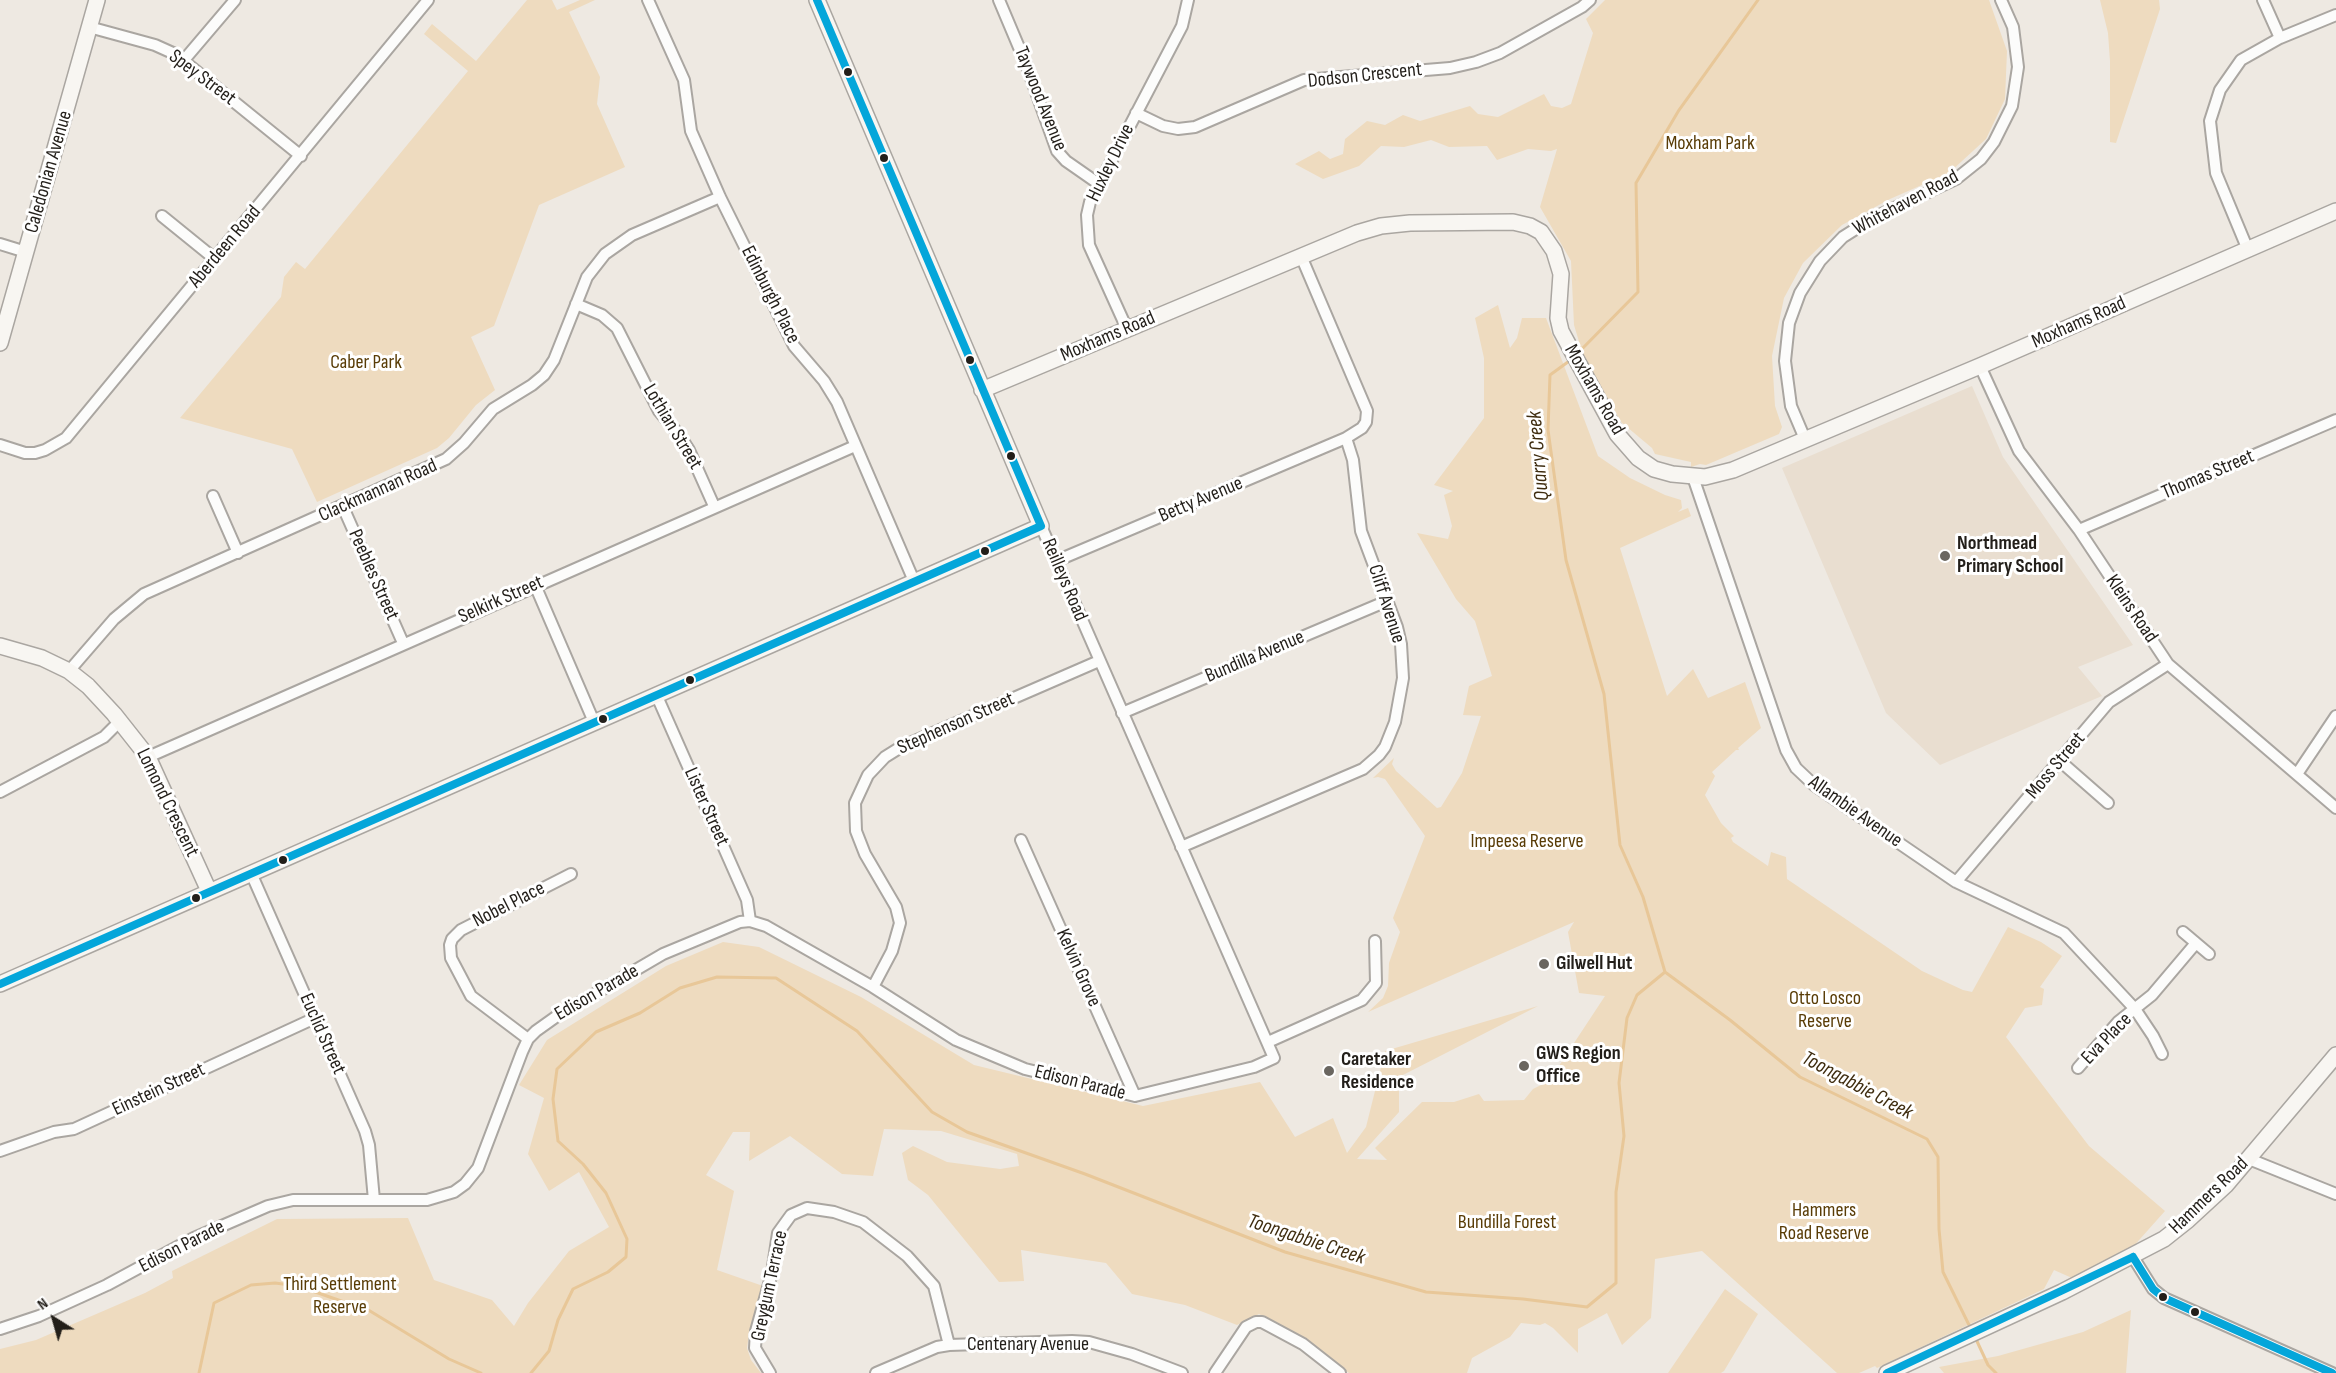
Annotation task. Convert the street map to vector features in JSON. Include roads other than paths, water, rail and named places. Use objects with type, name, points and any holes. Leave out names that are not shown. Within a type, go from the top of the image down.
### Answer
[{"type":"street","name":"Caledonian Avenue","points":[[0,344],[97,0]]},
{"type":"street","points":[[184,60],[235,0]]},
{"type":"street","name":"Aberdeen Road","points":[[0,445],[26,453],[35,453],[66,438],[428,0]]},
{"type":"street","name":"Edinburgh Place","points":[[648,0],[684,80],[691,130],[720,197],[795,346],[824,381],[837,402],[914,581]]},
{"type":"street","name":"Reilleys Road","points":[[817,0],[1099,661],[1274,1058]]},
{"type":"street","name":"Taywood Avenue","points":[[999,0],[1026,64],[1058,151],[1066,161],[1099,184]]},
{"type":"street","name":"Huxley Drive","points":[[1127,329],[1089,245],[1087,215],[1090,202],[1099,184],[1182,26],[1188,0]]},
{"type":"street","name":"Dodson Crescent","points":[[1136,113],[1163,126],[1178,129],[1195,127],[1304,80],[1450,68],[1476,62],[1500,53],[1582,7],[1590,0]]},
{"type":"street","name":"Whitehaven Road","points":[[1804,439],[1791,406],[1785,361],[1789,324],[1800,293],[1820,261],[1843,237],[1873,218],[1956,179],[1981,159],[1994,142],[2012,106],[2018,67],[2013,27],[2001,0]]},
{"type":"street","points":[[2263,0],[2280,38]]},
{"type":"street","points":[[2248,250],[2216,173],[2210,121],[2220,90],[2241,60],[2280,38],[2336,15]]},
{"type":"street","name":"Spey Street","points":[[89,27],[155,45],[184,60],[301,156]]},
{"type":"street","name":"Clackmannan Road","points":[[69,671],[106,627],[135,600],[446,459],[464,443],[493,409],[538,381],[554,360],[591,269],[616,244],[720,197]]},
{"type":"street","name":"Moxhams Road","points":[[982,390],[1347,236],[1391,225],[1503,222],[1530,226],[1545,237],[1557,260],[1561,283],[1558,318],[1564,338],[1612,427],[1638,458],[1663,472],[1706,477],[1725,473],[1980,366],[2336,211]]},
{"type":"street","points":[[162,216],[215,259]]},
{"type":"street","points":[[0,244],[26,252]]},
{"type":"street","points":[[1301,256],[1367,411],[1366,422],[1362,428],[1346,438]]},
{"type":"street","name":"Lothian Street","points":[[576,304],[602,315],[617,328],[658,411],[689,450],[714,506]]},
{"type":"street","name":"Kleins Road","points":[[1980,366],[2019,451],[2079,530],[2168,663],[2336,808]]},
{"type":"street","name":"Thomas Street","points":[[2079,530],[2336,420]]},
{"type":"street","name":"Betty Avenue","points":[[1056,561],[1346,438]]},
{"type":"street","name":"Cliff Avenue","points":[[1181,847],[1353,773],[1379,755],[1393,730],[1403,678],[1401,644],[1361,531],[1353,460],[1346,438]]},
{"type":"street","name":"Selkirk Street","points":[[148,757],[714,506],[855,446]]},
{"type":"street","name":"Allambie Avenue","points":[[1693,477],[1772,712],[1786,750],[1796,768],[1814,785],[1956,882],[2064,933],[2135,1009],[2162,1054]]},
{"type":"street","points":[[213,496],[238,553]]},
{"type":"street","name":"Peebles Street","points":[[343,507],[404,643]]},
{"type":"street","points":[[0,984],[1041,526]]},
{"type":"street","points":[[536,585],[594,722]]},
{"type":"street","name":"Bundilla Avenue","points":[[1122,713],[1387,601]]},
{"type":"street","name":"Lomond Crescent","points":[[0,646],[42,658],[69,671],[88,686],[120,721],[148,757],[208,891]]},
{"type":"street","name":"Stephenson Street","points":[[873,987],[892,951],[900,923],[896,907],[865,854],[856,831],[855,803],[868,775],[885,757],[901,747],[1099,661]]},
{"type":"street","name":"Moss Street","points":[[1956,882],[2109,702],[2168,663]]},
{"type":"street","name":"Lister Street","points":[[656,694],[747,900],[750,921]]},
{"type":"street","points":[[2297,774],[2336,716]]},
{"type":"street","points":[[0,792],[104,737],[120,721]]},
{"type":"street","points":[[2060,761],[2108,803]]},
{"type":"street","name":"Kelvin Grove","points":[[1022,840],[1135,1096]]},
{"type":"street","name":"Euclid Street","points":[[251,873],[367,1138],[374,1200]]},
{"type":"street","name":"Nobel Place","points":[[528,1039],[471,996],[451,958],[447,940],[460,930],[571,874]]},
{"type":"street","name":"Edison Parade","points":[[0,1329],[29,1320],[120,1279],[194,1238],[268,1206],[293,1200],[435,1199],[454,1192],[465,1184],[480,1164],[528,1039],[551,1019],[673,949],[734,923],[750,921],[766,926],[873,987],[956,1040],[1015,1065],[1135,1096],[1254,1067],[1274,1058]]},
{"type":"street","points":[[2183,932],[2209,954]]},
{"type":"street","points":[[1268,1042],[1362,1000],[1376,982],[1375,940]]},
{"type":"street","name":"Eva Place","points":[[2078,1068],[2118,1022],[2152,995],[2196,943]]},
{"type":"street","name":"Einstein Street","points":[[0,1151],[54,1132],[74,1129],[315,1017]]},
{"type":"street","name":"Hammers Road","points":[[1887,1373],[2024,1310],[2133,1257],[2164,1239],[2226,1185],[2336,1055]]},
{"type":"street","points":[[2249,1158],[2336,1194]]},
{"type":"street","name":"Greygum Terrace","points":[[770,1373],[755,1348],[756,1331],[772,1273],[778,1233],[791,1215],[807,1208],[834,1212],[863,1222],[908,1256],[934,1286],[949,1345]]},
{"type":"street","points":[[2133,1257],[2153,1289],[2164,1298],[2332,1373]]},
{"type":"street","points":[[1215,1373],[1245,1327],[1249,1323],[1256,1322],[1263,1322],[1303,1344],[1340,1373]]},
{"type":"street","name":"Centenary Avenue","points":[[876,1373],[937,1347],[1048,1341],[1089,1342],[1132,1354],[1182,1373]]},
{"type":"waterway","name":"Quarry Creek","points":[[1579,352],[1638,292],[1636,183],[1679,110],[1758,0]]},
{"type":"waterway","name":"Quarry Creek","points":[[1572,359],[1550,375],[1548,430],[1566,560],[1604,694],[1620,845],[1643,897],[1665,972]]},
{"type":"waterway","name":"Toongabbie Creek","points":[[1665,972],[1730,1020],[1800,1077],[1927,1139],[1938,1157],[1939,1229],[1943,1272],[1971,1329]]},
{"type":"waterway","name":"Toongabbie Creek","points":[[531,1373],[549,1351],[558,1320],[573,1289],[608,1272],[626,1257],[627,1239],[606,1193],[583,1164],[558,1141],[553,1099],[557,1069],[596,1032],[640,1013],[680,988],[717,977],[776,978],[857,1031],[932,1112],[967,1132],[1085,1174],[1285,1252],[1426,1292],[1523,1299],[1587,1307],[1616,1283],[1616,1192],[1624,1136],[1619,1083],[1627,1018],[1637,995],[1665,972]]},
{"type":"waterway","name":"Toongabbie Creek","points":[[199,1373],[214,1303],[251,1285],[275,1283],[298,1286],[370,1311],[449,1359],[481,1373]]},
{"type":"waterway","name":"Toongabbie Creek","points":[[1975,1337],[1988,1365],[1996,1373]]},
{"type":"place","name":"Northmead Primary School","points":[[1945,556]]},
{"type":"place","name":"Gilwell Hut","points":[[1544,964]]},
{"type":"place","name":"GWS Region Office","points":[[1524,1066]]},
{"type":"place","name":"Caretaker Residence","points":[[1329,1071]]},
{"type":"park label","name":"Moxham Park","points":[[1710,144]]},
{"type":"park label","name":"Caber Park","points":[[366,363]]},
{"type":"park label","name":"Impeesa Reserve","points":[[1527,842]]},
{"type":"park label","name":"Otto Losco Reserve","points":[[1825,1010]]},
{"type":"park label","name":"Hammers Road Reserve","points":[[1824,1222]]},
{"type":"park label","name":"Bundilla Forest","points":[[1507,1223]]},
{"type":"park label","name":"Third Settlement Reserve","points":[[340,1296]]}]
